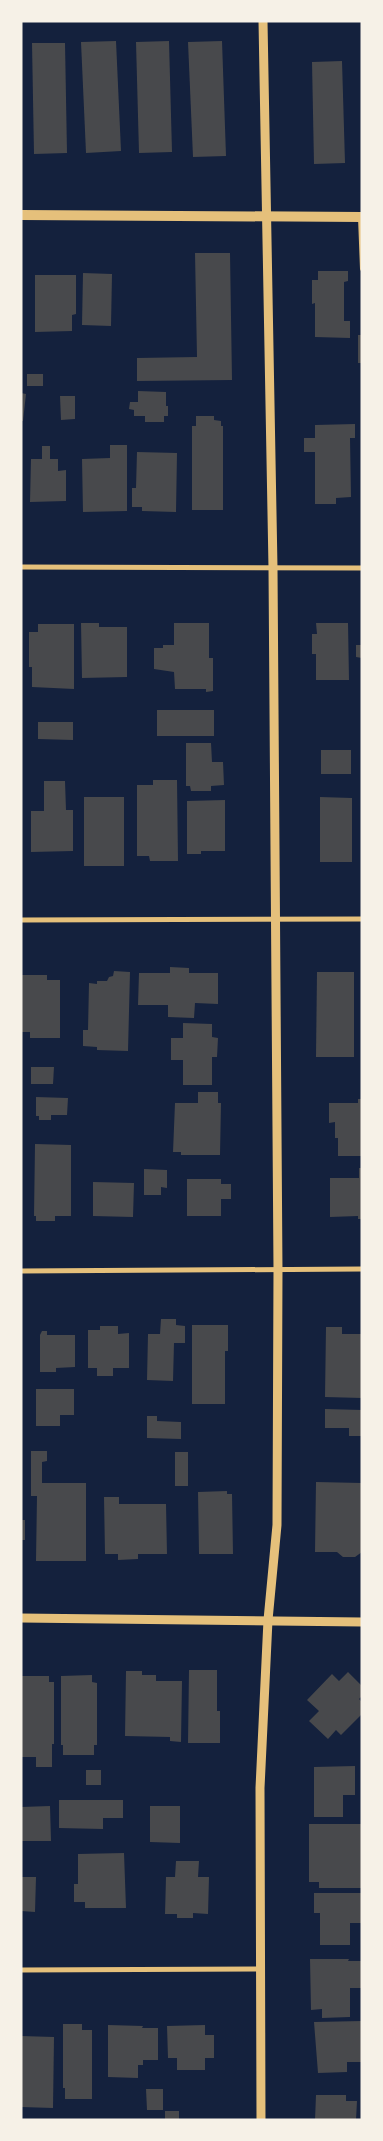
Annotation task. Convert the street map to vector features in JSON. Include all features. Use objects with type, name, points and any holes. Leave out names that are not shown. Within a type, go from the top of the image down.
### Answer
[{"type":"main road","points":[[21,215],[361,217]]},
{"type":"street","points":[[261,2120],[259,1969],[260,1788],[268,1620],[277,1525],[278,1270],[274,921],[273,568],[263,21]]},
{"type":"street","points":[[21,567],[362,568]]},
{"type":"street","points":[[21,920],[274,921],[362,919]]},
{"type":"street","points":[[21,1271],[362,1269]]},
{"type":"street","points":[[21,1618],[362,1622]]},
{"type":"street","points":[[21,1970],[259,1969]]},
{"type":"lane","points":[[361,217],[362,270]]},
{"type":"building","points":[[116,41],[121,151],[86,153],[81,42]]},
{"type":"building","points":[[169,41],[172,152],[139,153],[136,42]]},
{"type":"building","points":[[222,41],[226,156],[193,157],[188,42]]},
{"type":"building","points":[[32,43],[65,43],[67,153],[34,154]]},
{"type":"building","points":[[342,61],[345,163],[314,164],[312,62]]},
{"type":"building","points":[[195,253],[230,253],[232,380],[137,381],[137,358],[197,357]]},
{"type":"building","points":[[318,271],[348,271],[348,281],[344,282],[344,321],[350,321],[350,338],[315,337],[315,303],[312,304],[312,280],[318,280]]},
{"type":"building","points":[[83,273],[112,274],[111,326],[82,325]]},
{"type":"building","points":[[35,275],[76,275],[76,314],[72,315],[72,331],[35,332]]},
{"type":"building","points":[[358,335],[362,335],[362,363],[358,363]]},
{"type":"building","points":[[27,374],[43,374],[43,386],[27,386]]},
{"type":"building","points":[[138,391],[166,392],[168,416],[164,416],[164,422],[145,422],[145,416],[134,416],[134,410],[129,409],[130,402],[138,402]]},
{"type":"building","points":[[21,393],[26,394],[23,421],[21,421]]},
{"type":"building","points":[[60,396],[75,396],[75,419],[61,420]]},
{"type":"building","points":[[196,416],[214,416],[214,420],[221,421],[221,426],[223,426],[223,510],[192,510],[192,426],[196,426]]},
{"type":"building","points":[[355,424],[355,438],[350,438],[351,497],[336,498],[336,504],[315,504],[315,452],[304,452],[304,438],[315,438],[315,425]]},
{"type":"building","points":[[110,445],[127,445],[127,511],[83,512],[82,459],[110,458]]},
{"type":"building","points":[[42,446],[50,446],[50,459],[58,459],[58,471],[66,470],[66,501],[30,502],[31,459],[42,459]]},
{"type":"building","points":[[137,452],[177,453],[176,512],[142,511],[142,507],[132,507],[132,488],[136,488]]},
{"type":"building","points":[[81,623],[99,623],[99,627],[127,627],[127,677],[82,678]]},
{"type":"building","points":[[174,623],[209,623],[209,658],[213,658],[213,691],[206,692],[206,689],[175,689],[174,672],[154,669],[154,648],[163,648],[163,645],[174,645]]},
{"type":"building","points":[[316,623],[348,623],[349,680],[316,680],[316,654],[312,654],[312,634],[317,634]]},
{"type":"building","points":[[38,624],[74,624],[74,689],[32,687],[32,667],[29,667],[29,632],[38,632]]},
{"type":"building","points":[[356,645],[362,645],[362,658],[356,657]]},
{"type":"building","points":[[157,710],[214,710],[214,736],[157,736]]},
{"type":"building","points":[[38,722],[73,722],[73,740],[38,739]]},
{"type":"building","points":[[186,743],[211,743],[212,762],[223,762],[224,785],[211,786],[211,791],[191,791],[190,786],[186,786]]},
{"type":"building","points":[[321,750],[351,750],[351,774],[321,774]]},
{"type":"building","points":[[153,780],[177,780],[178,861],[150,861],[149,856],[137,856],[137,785],[153,785]]},
{"type":"building","points":[[44,781],[65,781],[66,810],[73,810],[73,851],[31,852],[31,811],[44,811]]},
{"type":"building","points":[[84,797],[124,797],[124,866],[84,866]]},
{"type":"building","points":[[320,797],[352,798],[352,862],[320,862]]},
{"type":"building","points":[[225,800],[225,851],[201,851],[201,854],[187,854],[187,801]]},
{"type":"building","points":[[170,967],[189,968],[189,973],[218,973],[218,1004],[195,1003],[194,1018],[168,1017],[168,1005],[138,1005],[139,973],[170,973]]},
{"type":"building","points":[[114,971],[130,972],[128,1051],[97,1050],[97,1047],[83,1046],[83,1030],[88,1030],[89,983],[97,984],[97,981],[107,981],[109,977],[113,976]]},
{"type":"building","points":[[317,972],[354,972],[354,1057],[316,1057]]},
{"type":"building","points":[[21,975],[47,975],[47,980],[60,980],[60,1038],[30,1038],[30,1032],[21,1032]]},
{"type":"building","points":[[183,1023],[212,1024],[212,1037],[218,1038],[217,1057],[212,1057],[212,1085],[183,1085],[183,1060],[171,1060],[171,1038],[183,1038]]},
{"type":"building","points":[[31,1067],[54,1067],[53,1084],[31,1084]]},
{"type":"building","points":[[198,1092],[218,1092],[218,1103],[221,1103],[220,1155],[181,1155],[181,1152],[173,1152],[175,1103],[198,1103]]},
{"type":"building","points":[[36,1097],[68,1098],[67,1115],[51,1115],[51,1120],[39,1120],[39,1116],[36,1116]]},
{"type":"building","points":[[358,1099],[362,1099],[362,1156],[338,1156],[338,1138],[335,1138],[335,1122],[329,1123],[329,1103],[358,1103]]},
{"type":"building","points":[[35,1144],[71,1145],[71,1216],[55,1216],[55,1221],[36,1221],[36,1216],[34,1216]]},
{"type":"building","points":[[359,1168],[362,1168],[362,1219],[358,1219],[358,1216],[330,1217],[330,1178],[359,1178]]},
{"type":"building","points":[[144,1169],[167,1170],[167,1188],[161,1187],[161,1195],[144,1195]]},
{"type":"building","points":[[187,1179],[221,1179],[221,1184],[231,1184],[231,1199],[221,1199],[221,1216],[187,1216]]},
{"type":"building","points":[[93,1182],[134,1183],[133,1217],[93,1216]]},
{"type":"building","points":[[161,1319],[176,1319],[176,1325],[185,1326],[185,1343],[174,1343],[173,1381],[147,1380],[148,1334],[160,1334]]},
{"type":"building","points":[[192,1325],[228,1325],[228,1351],[225,1351],[225,1404],[192,1404]]},
{"type":"building","points":[[100,1326],[118,1326],[118,1334],[129,1333],[129,1368],[113,1368],[113,1376],[97,1376],[97,1368],[88,1368],[88,1330],[100,1330]]},
{"type":"building","points":[[326,1327],[342,1327],[342,1334],[362,1334],[362,1398],[325,1397]]},
{"type":"building","points":[[42,1331],[47,1331],[47,1335],[75,1335],[75,1367],[56,1368],[56,1372],[40,1372],[40,1335]]},
{"type":"building","points":[[36,1389],[74,1389],[74,1415],[60,1415],[60,1426],[36,1426]]},
{"type":"building","points":[[325,1409],[362,1410],[362,1436],[349,1436],[349,1428],[325,1428]]},
{"type":"building","points":[[147,1416],[157,1416],[157,1421],[181,1422],[181,1439],[147,1438]]},
{"type":"building","points":[[31,1451],[47,1451],[47,1461],[42,1462],[42,1483],[86,1483],[86,1561],[36,1561],[37,1496],[31,1496]]},
{"type":"building","points":[[175,1452],[188,1452],[188,1486],[175,1486]]},
{"type":"building","points":[[316,1482],[362,1483],[362,1552],[355,1557],[343,1557],[337,1552],[315,1552]]},
{"type":"building","points":[[227,1491],[227,1494],[232,1494],[233,1554],[199,1554],[198,1492]]},
{"type":"building","points":[[104,1497],[119,1497],[119,1504],[166,1504],[167,1554],[138,1554],[138,1559],[118,1560],[118,1554],[105,1554]]},
{"type":"building","points":[[21,1520],[25,1520],[25,1540],[21,1540]]},
{"type":"building","points":[[189,1670],[217,1670],[217,1711],[220,1711],[220,1743],[188,1743]]},
{"type":"building","points":[[126,1671],[142,1671],[142,1675],[156,1675],[156,1681],[182,1681],[181,1742],[170,1741],[170,1737],[125,1736]]},
{"type":"building","points":[[348,1672],[362,1686],[362,1696],[359,1699],[362,1702],[362,1714],[341,1735],[336,1730],[328,1739],[309,1721],[319,1711],[307,1700],[332,1674],[339,1681]]},
{"type":"building","points":[[92,1675],[92,1682],[97,1683],[97,1745],[94,1745],[94,1755],[63,1755],[63,1745],[61,1745],[61,1676]]},
{"type":"building","points":[[21,1676],[49,1676],[49,1682],[54,1682],[52,1767],[36,1767],[36,1757],[21,1757]]},
{"type":"building","points":[[355,1766],[355,1795],[343,1795],[343,1817],[314,1817],[314,1767]]},
{"type":"building","points":[[86,1770],[101,1770],[101,1785],[86,1785]]},
{"type":"building","points":[[59,1800],[123,1800],[123,1818],[103,1818],[103,1829],[59,1828]]},
{"type":"building","points":[[50,1806],[51,1841],[21,1841],[21,1807]]},
{"type":"building","points":[[150,1806],[180,1806],[180,1843],[150,1842]]},
{"type":"building","points":[[309,1824],[362,1824],[362,1888],[319,1888],[319,1882],[309,1882]]},
{"type":"building","points":[[124,1853],[126,1908],[85,1908],[85,1902],[74,1902],[74,1884],[78,1884],[78,1854]]},
{"type":"building","points":[[176,1861],[199,1861],[198,1877],[209,1877],[208,1914],[193,1913],[193,1918],[177,1918],[177,1914],[165,1914],[166,1877],[175,1877]]},
{"type":"building","points":[[21,1877],[36,1877],[35,1912],[21,1911]]},
{"type":"building","points":[[314,1893],[362,1893],[362,1923],[350,1923],[350,1945],[320,1945],[320,1913],[314,1913]]},
{"type":"building","points":[[310,1959],[362,1961],[362,1988],[350,1988],[350,2017],[322,2018],[322,2009],[311,2010]]},
{"type":"building","points":[[362,2021],[362,2062],[347,2062],[347,2072],[318,2073],[314,2022]]},
{"type":"building","points":[[63,2024],[82,2024],[82,2030],[92,2030],[92,2099],[65,2099],[65,2088],[63,2088]]},
{"type":"building","points":[[108,2025],[158,2028],[158,2060],[143,2060],[143,2065],[138,2065],[138,2078],[108,2077]]},
{"type":"building","points":[[205,2025],[205,2035],[214,2035],[214,2058],[205,2058],[205,2070],[177,2070],[177,2058],[168,2058],[167,2026]]},
{"type":"building","points":[[21,2036],[54,2037],[53,2108],[21,2107]]},
{"type":"building","points":[[146,2089],[163,2089],[163,2110],[147,2110]]},
{"type":"building","points":[[316,2095],[346,2095],[346,2101],[357,2101],[356,2120],[315,2120]]},
{"type":"building","points":[[165,2111],[179,2111],[179,2120],[165,2120]]}]
